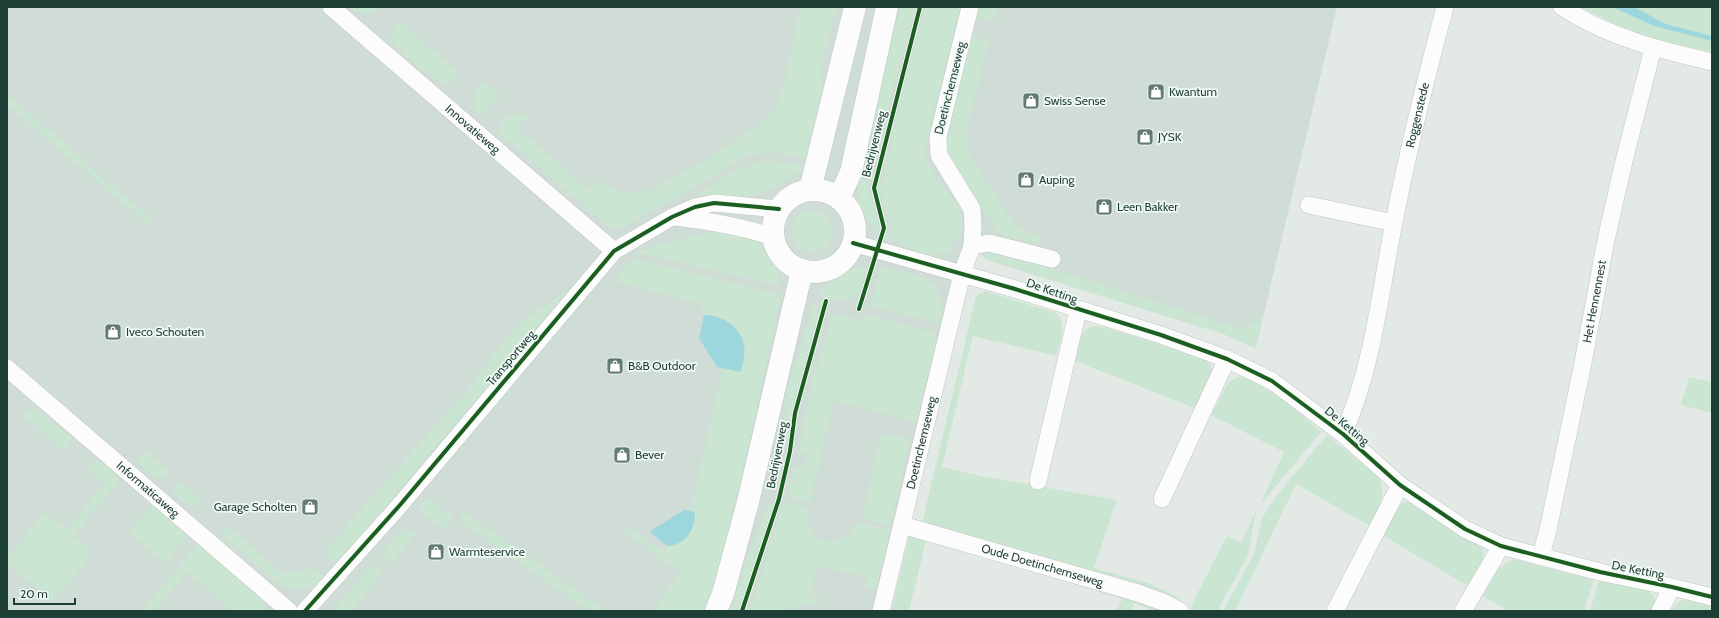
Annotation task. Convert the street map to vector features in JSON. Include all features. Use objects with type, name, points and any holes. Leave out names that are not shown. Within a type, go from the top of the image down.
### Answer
[{"type":"main road","points":[[810,190],[855,7]]},
{"type":"main road","name":"Bedrijvenweg","points":[[839,198],[851,172],[887,7]]},
{"type":"main road","points":[[810,190],[825,191],[839,198],[848,207],[853,218],[855,231],[853,243],[845,257],[833,267],[818,272],[802,270],[792,266],[783,258],[776,248],[773,237],[774,222],[779,209],[788,199],[798,193],[810,190]]},
{"type":"main road","name":"Bedrijvenweg","points":[[716,611],[723,594],[748,502],[802,270]]},
{"type":"street","name":"Innovatieweg","points":[[331,7],[614,251]]},
{"type":"street","name":"Doetinchemseweg","points":[[970,7],[938,137],[939,155],[986,231],[998,242],[1011,248]]},
{"type":"street","name":"Roggenstede","points":[[1343,434],[1350,419],[1363,377],[1378,311],[1414,122],[1444,7]]},
{"type":"street","points":[[1562,7],[1585,22],[1653,48],[1712,62]]},
{"type":"street","name":"Het Hennennest","points":[[1540,556],[1548,530],[1582,368],[1606,240],[1623,165],[1653,48]]},
{"type":"street","name":"Transportweg","points":[[305,611],[400,505],[614,251],[672,217],[695,207],[714,203],[779,209]]},
{"type":"street","points":[[1309,206],[1394,223]]},
{"type":"street","name":"Doetinchemseweg","points":[[881,611],[962,274],[972,246],[972,209]]},
{"type":"street","points":[[672,217],[706,220],[747,228],[773,237]]},
{"type":"street","points":[[853,243],[962,274]]},
{"type":"street","name":"Doetinchemseweg","points":[[972,246],[989,243],[1052,259]]},
{"type":"street","name":"De Ketting","points":[[962,274],[1161,335],[1227,359],[1272,381],[1343,434],[1400,485],[1465,529],[1501,546],[1620,577],[1672,587],[1712,597]]},
{"type":"street","name":"De Ketting","points":[[1038,481],[1078,310]]},
{"type":"street","points":[[1162,499],[1227,359]]},
{"type":"street","name":"Informaticaweg","points":[[7,368],[289,611]]},
{"type":"street","points":[[1335,611],[1400,485]]},
{"type":"street","name":"Oude Doetinchemseweg","points":[[902,525],[1138,593],[1163,602],[1180,611]]},
{"type":"street","points":[[1463,611],[1501,546]]},
{"type":"street","name":"De Ketting","points":[[1660,611],[1672,587]]},
{"type":"shaded area","points":[[7,7],[1337,7],[1256,347],[1254,348],[1224,334],[1003,265],[971,250],[877,611],[7,611]]},
{"type":"green space","points":[[350,7],[380,7],[372,13],[361,14]]},
{"type":"green space","points":[[800,7],[836,7],[822,64],[822,87],[806,158],[771,152],[745,156],[676,199],[641,216],[624,227],[609,227],[498,132],[502,122],[509,116],[514,114],[523,114],[528,117],[518,129],[590,191],[600,179],[621,192],[627,193],[644,188],[648,193],[737,139],[769,116],[776,107],[784,84]]},
{"type":"green space","points":[[902,7],[915,7],[873,161],[853,157],[870,90]]},
{"type":"green space","points":[[925,7],[960,7],[924,154],[940,183],[958,204],[963,222],[960,234],[949,252],[929,256],[886,237],[890,225],[882,200],[881,186],[903,90]]},
{"type":"green space","points":[[979,7],[996,7],[993,21],[976,17]]},
{"type":"green space","points":[[1580,7],[1612,7],[1654,26],[1712,40],[1712,52],[1648,38],[1633,32],[1633,30],[1627,28],[1627,30]]},
{"type":"green space","points":[[1634,7],[1712,7],[1712,36],[1666,24]]},
{"type":"green space","points":[[399,21],[460,73],[451,82],[441,82],[427,74],[394,44],[391,35],[393,29]]},
{"type":"green space","points":[[971,36],[989,40],[966,134],[969,154],[1013,223],[1024,232],[1040,236],[1038,244],[1007,237],[998,232],[947,155],[947,136]]},
{"type":"green space","points":[[484,80],[501,95],[482,116],[474,112],[474,103],[478,88]]},
{"type":"green space","points":[[7,95],[153,220],[148,224],[7,105]]},
{"type":"green space","points":[[765,160],[806,166],[789,178],[744,201],[696,195],[731,172]]},
{"type":"green space","points":[[860,178],[865,180],[869,185],[871,204],[879,222],[878,231],[860,208],[857,193]]},
{"type":"green space","points":[[812,211],[820,213],[826,217],[830,223],[832,231],[830,239],[826,245],[820,249],[812,251],[804,249],[798,245],[794,239],[792,231],[794,223],[798,217],[804,213]]},
{"type":"green space","points":[[713,232],[740,235],[760,243],[768,250],[773,259],[778,271],[780,286],[637,252],[675,240]]},
{"type":"green space","points":[[986,252],[1069,274],[1239,328],[1247,327],[1254,323],[1260,318],[1264,311],[1256,347],[1254,348],[1224,334],[990,261],[984,257]]},
{"type":"green space","points":[[633,259],[781,295],[744,465],[716,578],[703,611],[653,611],[680,572],[624,532],[628,527],[664,552],[668,544],[687,526],[723,368],[740,371],[745,346],[740,334],[729,324],[716,318],[704,315],[700,303],[614,281]]},
{"type":"green space","points":[[867,267],[861,287],[854,297],[842,300],[819,294],[828,283],[840,275]]},
{"type":"green space","points":[[882,268],[919,276],[935,287],[940,296],[942,308],[941,324],[870,306]]},
{"type":"green space","points":[[570,288],[339,561],[332,561],[323,553],[477,379],[475,377],[520,323]]},
{"type":"green space","points":[[985,291],[1056,313],[1062,323],[1061,339],[1056,356],[973,336],[942,467],[981,476],[1117,500],[1094,568],[1148,583],[1180,598],[1177,604],[922,523],[976,296]]},
{"type":"green space","points":[[814,303],[819,311],[792,411],[786,446],[783,446],[786,393]]},
{"type":"green space","points":[[837,314],[865,321],[867,315],[932,332],[936,334],[937,339],[916,422],[834,401],[810,503],[787,497],[795,466],[804,468],[807,454],[800,452],[808,401],[832,317]]},
{"type":"green space","points":[[1092,326],[1099,326],[1199,356],[1209,363],[1213,370],[1212,377],[1197,409],[1075,361],[1081,337],[1087,329]]},
{"type":"green space","points":[[1241,376],[1247,377],[1288,403],[1321,432],[1260,505],[1284,452],[1211,415],[1229,382]]},
{"type":"green space","points":[[1689,377],[1712,382],[1712,413],[1681,405]]},
{"type":"green space","points":[[35,407],[72,439],[62,450],[21,414]]},
{"type":"green space","points":[[881,433],[910,439],[891,526],[862,519]]},
{"type":"green space","points":[[1327,435],[1376,475],[1380,482],[1382,489],[1381,501],[1370,526],[1296,484],[1235,611],[1223,611],[1254,554],[1262,518],[1281,490]]},
{"type":"green space","points":[[146,451],[169,471],[164,477],[156,478],[139,464],[140,457]]},
{"type":"green space","points":[[96,458],[121,479],[73,536],[93,553],[53,602],[7,563],[7,558],[45,512],[67,529],[104,484],[87,469]]},
{"type":"green space","points":[[180,481],[203,501],[192,508],[174,495],[175,487]]},
{"type":"green space","points":[[429,499],[453,516],[446,530],[420,512],[419,509]]},
{"type":"green space","points":[[783,502],[808,509],[808,521],[811,531],[817,538],[825,541],[834,542],[843,539],[850,532],[856,522],[890,530],[876,590],[865,587],[867,577],[817,566],[810,596],[824,600],[791,608],[789,611],[750,611]]},
{"type":"green space","points":[[1406,502],[1412,503],[1479,543],[1483,548],[1483,565],[1470,587],[1382,535],[1399,505]]},
{"type":"green space","points":[[769,503],[773,504],[743,602],[739,611],[730,611],[745,564]]},
{"type":"green space","points":[[152,505],[188,536],[165,563],[129,532]]},
{"type":"green space","points":[[1256,511],[1248,556],[1217,611],[1191,611],[1192,604],[1227,536],[1241,543]]},
{"type":"green space","points":[[464,512],[606,611],[589,611],[459,520]]},
{"type":"green space","points":[[228,526],[281,573],[312,568],[325,578],[315,585],[304,589],[293,589],[282,586],[223,536],[223,532]]},
{"type":"green space","points":[[404,527],[415,535],[391,563],[380,555]]},
{"type":"green space","points":[[910,532],[973,554],[926,541],[909,611],[891,611]]},
{"type":"green space","points":[[199,543],[266,603],[269,611],[233,611],[187,572],[154,611],[142,611]]},
{"type":"green space","points":[[1513,559],[1594,580],[1584,611],[1509,611],[1483,596],[1498,569]]},
{"type":"green space","points":[[372,565],[382,574],[352,611],[332,611]]},
{"type":"green space","points":[[1068,577],[1169,611],[1154,611],[1134,603],[1131,611],[1117,611],[1122,599],[1066,581]]},
{"type":"green space","points":[[1599,581],[1641,588],[1651,593],[1654,597],[1655,611],[1590,611]]},
{"type":"green space","points":[[1687,600],[1712,606],[1712,611],[1671,611],[1679,601]]},
{"type":"water","points":[[1612,7],[1634,7],[1666,24],[1712,36],[1712,41],[1654,26]]},
{"type":"water","points":[[704,315],[725,320],[739,333],[743,341],[744,351],[740,372],[717,367],[699,338]]},
{"type":"water","points":[[684,510],[695,512],[695,519],[691,530],[684,540],[674,545],[667,546],[651,533],[652,530]]},
{"type":"cycle path","points":[[859,309],[884,228],[874,188],[920,7]]},
{"type":"cycle path","points":[[305,611],[400,505],[614,251],[672,217],[695,207],[714,203],[779,209]]},
{"type":"cycle path","points":[[853,243],[1015,289],[1161,335],[1227,359],[1272,381],[1343,434],[1400,485],[1465,529],[1501,546],[1600,572],[1712,597]]},
{"type":"cycle path","points":[[742,611],[779,499],[790,451],[795,413],[826,301]]},
{"type":"place","name":"Kwantum","points":[[1156,92]]},
{"type":"place","name":"Swiss Sense","points":[[1031,101]]},
{"type":"place","name":"JYSK","points":[[1145,137]]},
{"type":"place","name":"Auping","points":[[1026,180]]},
{"type":"place","name":"Leen Bakker","points":[[1104,207]]},
{"type":"place","name":"Iveco Schouten","points":[[113,332]]},
{"type":"place","name":"B&B Outdoor","points":[[615,366]]},
{"type":"place","name":"Bever","points":[[622,455]]},
{"type":"place","name":"Garage Scholten","points":[[310,507]]},
{"type":"place","name":"Warmteservice","points":[[436,552]]}]
